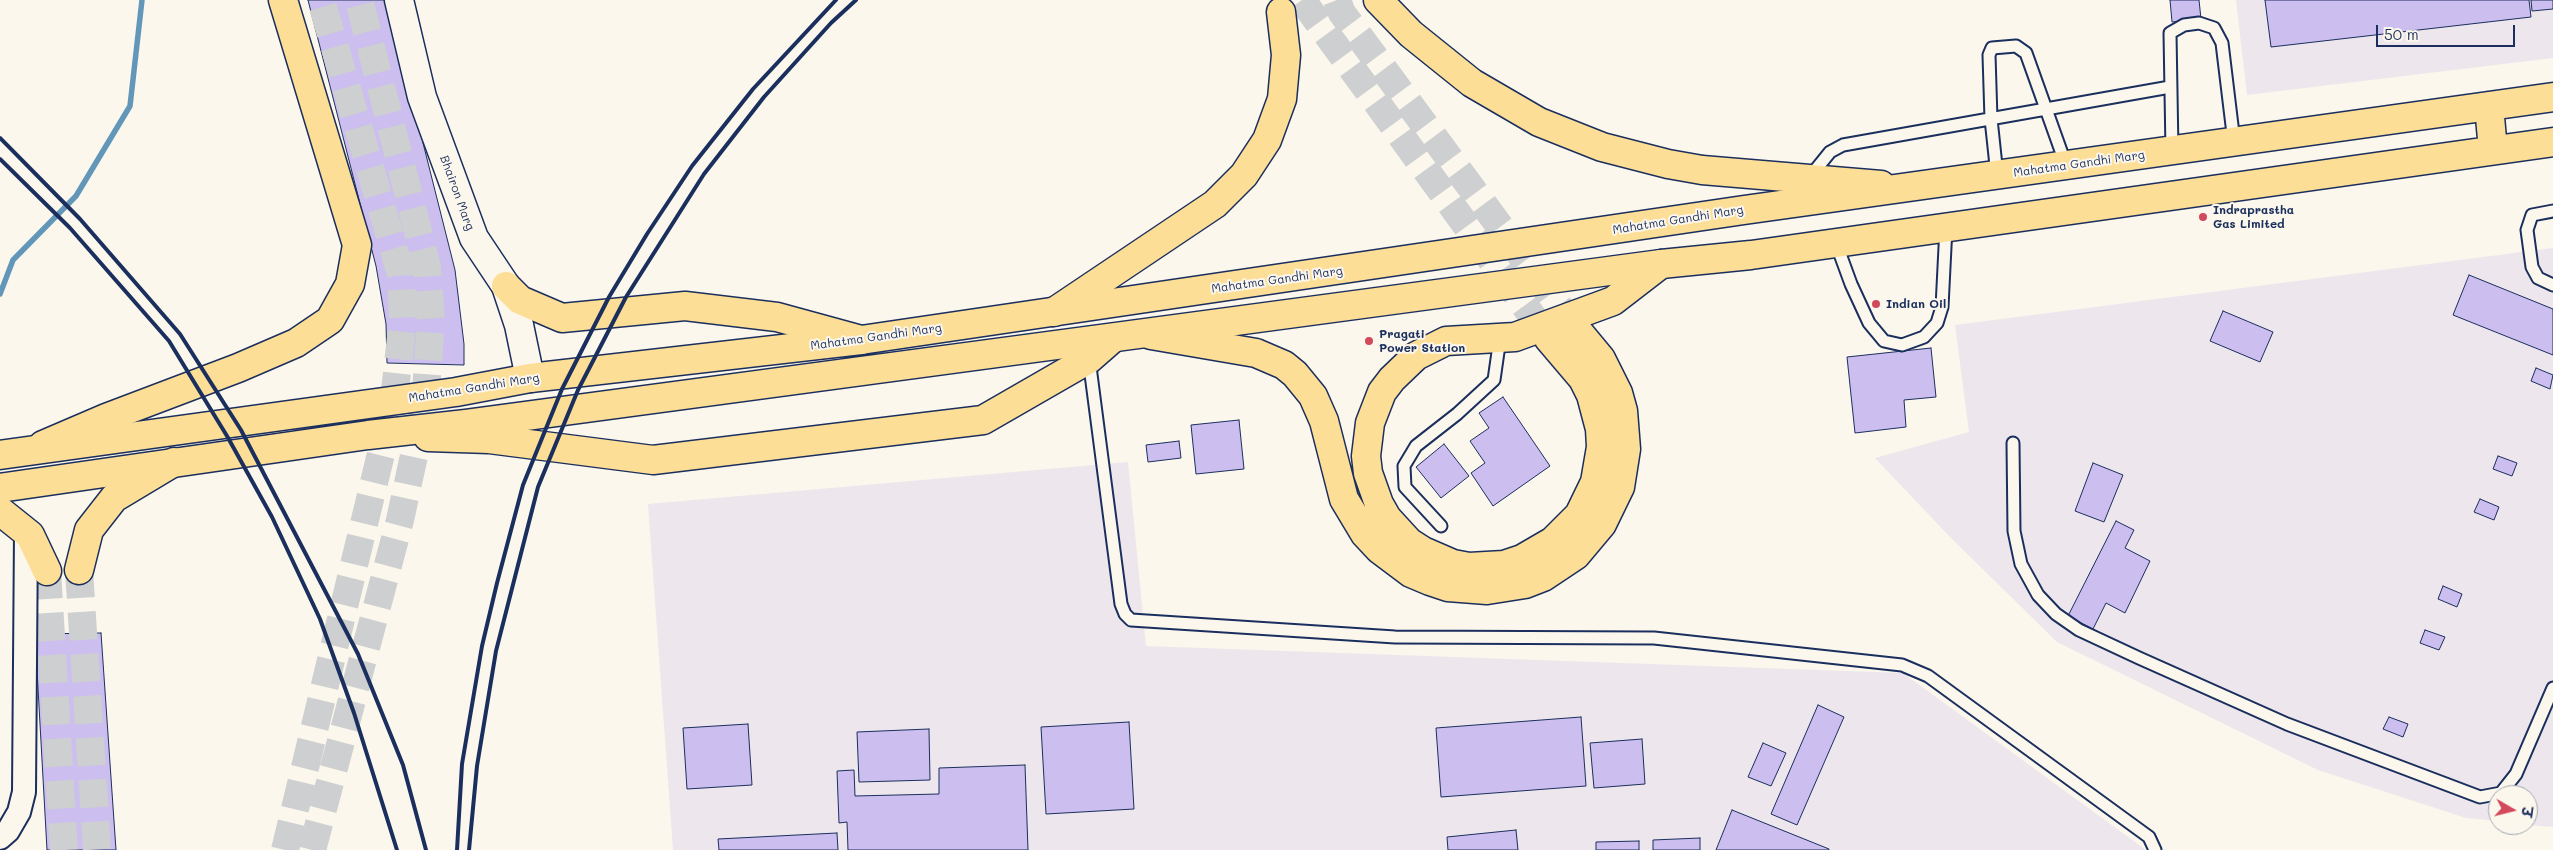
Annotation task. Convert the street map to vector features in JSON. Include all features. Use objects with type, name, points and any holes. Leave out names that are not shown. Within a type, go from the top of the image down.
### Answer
[{"type":"main road","points":[[32,450],[106,418],[238,368],[296,343],[330,320],[350,284],[357,245],[283,0]]},
{"type":"main road","name":"Bhairon Marg","points":[[399,0],[422,97],[474,238],[506,286],[519,325],[530,378]]},
{"type":"main road","points":[[1378,0],[1411,34],[1472,82],[1505,103],[1570,135],[1602,147],[1668,164],[1906,188]]},
{"type":"main road","points":[[1054,312],[1194,219],[1225,195],[1244,175],[1267,140],[1282,99],[1286,55],[1281,12]]},
{"type":"main road","name":"Mahatma Gandhi Marg","points":[[0,455],[456,392],[530,378],[861,340],[2066,165],[2553,97]]},
{"type":"main road","points":[[2489,106],[2493,150]]},
{"type":"main road","points":[[0,488],[368,435],[466,424],[1661,264],[1836,243],[2553,142]]},
{"type":"main road","points":[[1144,334],[1256,354],[1284,365],[1295,374],[1313,396],[1324,421],[1344,499],[1358,523],[1379,549],[1411,573],[1448,587],[1487,590],[1506,588],[1534,580],[1560,567],[1576,555],[1602,524],[1620,488],[1626,449],[1623,411],[1618,393],[1600,359],[1561,331],[1597,412],[1601,447],[1595,482],[1579,515],[1554,541],[1538,552],[1513,562],[1486,567],[1453,564],[1423,551],[1410,542],[1392,524],[1379,504],[1373,489],[1366,456],[1367,440],[1375,407],[1382,392],[1403,366],[1416,356],[1446,341],[1515,337],[1613,302],[1661,264]]},
{"type":"main road","points":[[506,286],[520,300],[562,318],[685,306],[778,317],[861,340]]},
{"type":"main road","points":[[368,435],[489,438],[653,460],[983,420],[1089,359],[1113,338]]},
{"type":"main road","points":[[79,570],[89,530],[114,498],[174,462]]},
{"type":"main road","points":[[0,511],[30,535],[47,571]]},
{"type":"street","points":[[0,838],[8,831],[19,812],[24,792],[26,532]]},
{"type":"lane","points":[[2172,151],[2170,33],[2184,25],[2199,23],[2214,28],[2222,43],[2234,142]]},
{"type":"lane","points":[[1997,175],[1991,119],[1989,52],[1992,48],[2016,46],[2023,49],[2066,165]]},
{"type":"lane","points":[[1808,179],[1830,152],[1838,146],[2170,87]]},
{"type":"lane","points":[[2553,211],[2532,215],[2527,230],[2532,267],[2538,278],[2553,285]]},
{"type":"lane","points":[[1836,243],[1851,284],[1869,323],[1884,341],[1902,344],[1924,337],[1937,323],[1942,307],[1946,228]]},
{"type":"lane","points":[[1440,526],[1405,488],[1404,466],[1416,446],[1457,414],[1494,380],[1500,338]]},
{"type":"lane","points":[[1089,359],[1120,604],[1125,614],[1131,620],[1395,637],[1654,638],[1902,665],[1928,676],[2150,837],[2154,850]]},
{"type":"lane","points":[[2013,443],[2014,531],[2021,564],[2038,595],[2056,614],[2079,630],[2139,658],[2287,724],[2480,797],[2501,793],[2516,774],[2553,688]]},
{"type":"shaded area","points":[[2236,0],[2553,0],[2553,58],[2247,95]]},
{"type":"shaded area","points":[[2553,248],[2553,827],[2538,826],[2538,785],[2488,785],[2488,820],[2466,818],[2318,770],[2057,642],[1951,538],[1875,458],[1969,432],[1955,325]]},
{"type":"shaded area","points":[[1128,462],[1146,646],[1903,673],[2146,850],[673,850],[648,504]]},
{"type":"building","points":[[308,0],[387,0],[455,270],[464,344],[464,365],[387,363],[386,324],[376,266]]},
{"type":"building","points":[[2170,0],[2199,0],[2201,19],[2172,22]]},
{"type":"building","points":[[2265,0],[2529,0],[2531,17],[2271,47]]},
{"type":"building","points":[[2531,0],[2553,0],[2553,9],[2532,11]]},
{"type":"building","points":[[2469,275],[2553,309],[2553,355],[2453,315]]},
{"type":"building","points":[[2223,311],[2273,332],[2260,362],[2210,341]]},
{"type":"building","points":[[1931,348],[1936,397],[1904,400],[1906,427],[1855,433],[1847,357]]},
{"type":"building","points":[[2536,368],[2553,375],[2550,389],[2531,381]]},
{"type":"building","points":[[1503,397],[1550,466],[1493,506],[1471,473],[1485,463],[1470,441],[1489,428],[1479,413]]},
{"type":"building","points":[[1239,420],[1244,469],[1196,474],[1191,425]]},
{"type":"building","points":[[1179,441],[1181,458],[1148,462],[1146,445]]},
{"type":"building","points":[[1444,444],[1469,476],[1441,498],[1416,467]]},
{"type":"building","points":[[2498,456],[2517,463],[2512,476],[2493,469]]},
{"type":"building","points":[[2093,463],[2123,475],[2104,522],[2075,511]]},
{"type":"building","points":[[2480,499],[2499,507],[2494,520],[2474,512]]},
{"type":"building","points":[[2116,521],[2134,530],[2125,548],[2150,561],[2125,613],[2106,603],[2093,629],[2068,616]]},
{"type":"building","points":[[2443,586],[2462,594],[2457,607],[2438,599]]},
{"type":"building","points":[[2425,630],[2445,637],[2439,650],[2420,643]]},
{"type":"building","points":[[101,633],[116,850],[47,850],[35,634]]},
{"type":"building","points":[[1818,705],[1844,717],[1797,825],[1771,814]]},
{"type":"building","points":[[1581,717],[1586,786],[1441,797],[1436,728]]},
{"type":"building","points":[[2389,717],[2408,724],[2403,737],[2383,729]]},
{"type":"building","points":[[1129,722],[1134,809],[1046,814],[1041,727]]},
{"type":"building","points":[[748,724],[752,785],[687,789],[683,728]]},
{"type":"building","points":[[929,729],[930,780],[859,782],[857,732]]},
{"type":"building","points":[[1642,739],[1645,784],[1594,788],[1590,743]]},
{"type":"building","points":[[1763,743],[1786,753],[1771,786],[1748,777]]},
{"type":"building","points":[[1025,765],[1028,850],[848,850],[847,822],[839,823],[837,771],[854,770],[855,796],[939,794],[939,768]]},
{"type":"building","points":[[1732,810],[1829,849],[1829,850],[1716,850]]},
{"type":"building","points":[[1516,830],[1518,850],[1448,850],[1447,837]]},
{"type":"building","points":[[837,833],[838,850],[719,850],[718,839]]},
{"type":"building","points":[[1700,838],[1700,850],[1653,850],[1653,840]]},
{"type":"building","points":[[1639,841],[1639,850],[1596,850],[1596,842]]},
{"type":"waterway","points":[[0,294],[13,260],[76,196],[130,106],[142,0]]},
{"type":"tunnel","points":[[285,850],[394,400],[403,319],[401,274],[321,0]]},
{"type":"tunnel","points":[[312,850],[400,520],[425,405],[431,320],[427,267],[359,0]]},
{"type":"tunnel","points":[[1302,0],[1549,339]]},
{"type":"tunnel","points":[[1337,0],[1342,13],[1572,324]]},
{"type":"tunnel","points":[[79,570],[97,850]]},
{"type":"tunnel","points":[[47,571],[64,850]]},
{"type":"railway","points":[[457,850],[462,764],[482,646],[523,485],[562,389],[609,297],[647,234],[692,166],[753,89],[836,0]]},
{"type":"railway","points":[[469,850],[477,766],[496,651],[538,487],[578,390],[626,297],[704,174],[764,97],[831,23],[856,0]]},
{"type":"railway","points":[[0,138],[80,219],[180,334],[241,430],[358,654],[403,765],[426,850]]},
{"type":"railway","points":[[0,159],[70,228],[169,341],[227,436],[272,517],[320,619],[354,713],[397,850]]},
{"type":"place","name":"Indraprastha Gas Limited","points":[[2203,217]]},
{"type":"place","name":"Indian Oil","points":[[1876,304]]},
{"type":"place","name":"Pragati Power Station","points":[[1369,341]]}]
